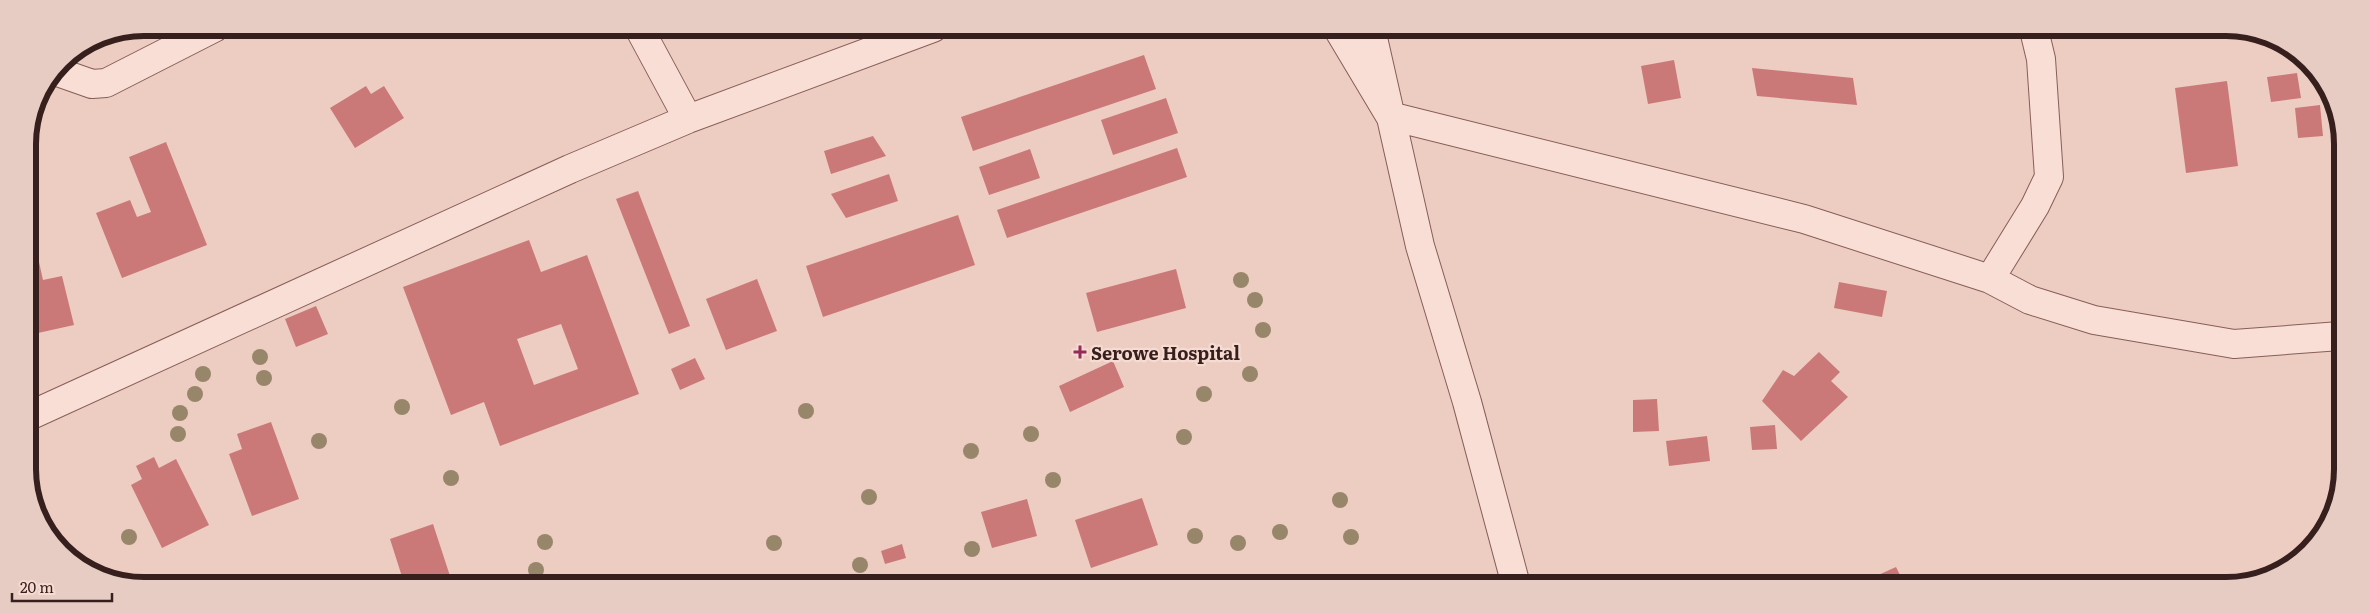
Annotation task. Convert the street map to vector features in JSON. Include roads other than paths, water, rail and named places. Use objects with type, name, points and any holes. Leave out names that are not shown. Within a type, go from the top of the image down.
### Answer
[{"type":"street","points":[[63,74],[92,84],[106,83],[198,36]]},
{"type":"street","points":[[643,36],[688,119]]},
{"type":"street","points":[[36,413],[570,169],[688,119],[911,36]]},
{"type":"street","points":[[1342,36],[1390,116],[1804,219],[1990,279],[2030,300],[2094,320],[2234,344],[2334,336]]},
{"type":"street","points":[[1373,36],[1420,246],[1467,402],[1514,577]]},
{"type":"street","points":[[1990,279],[2035,206],[2049,177],[2041,59],[2035,36]]},
{"type":"place","name":"Serowe Hospital","points":[[1080,352]]}]
